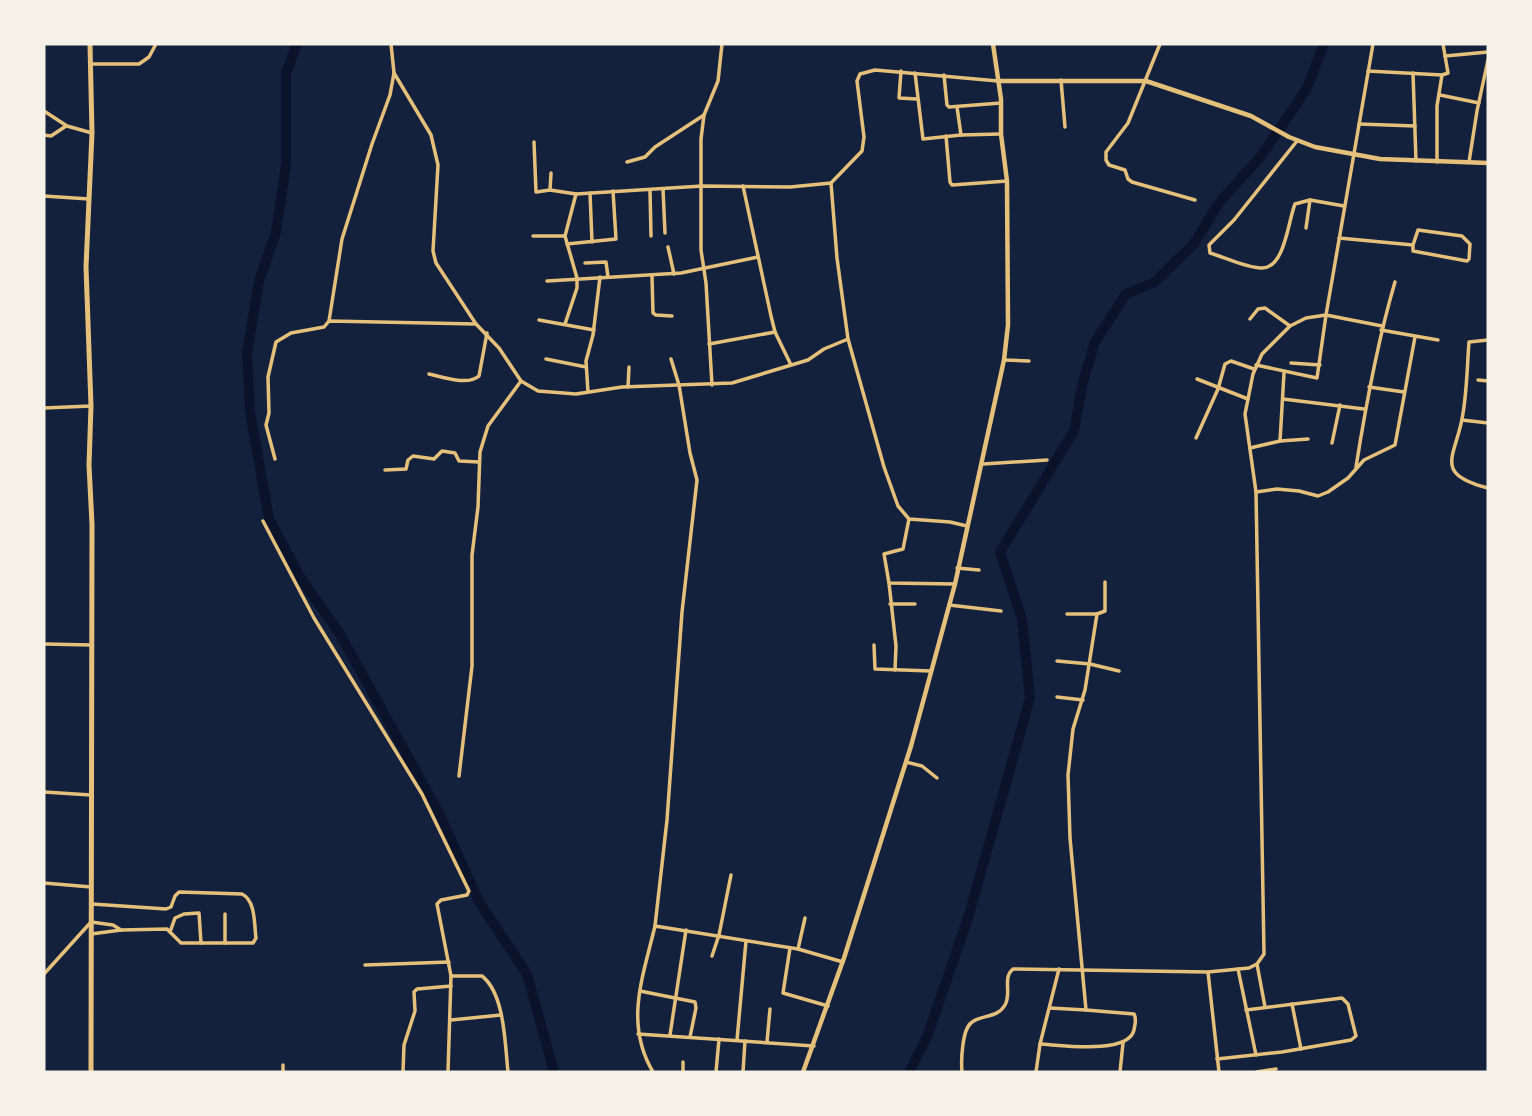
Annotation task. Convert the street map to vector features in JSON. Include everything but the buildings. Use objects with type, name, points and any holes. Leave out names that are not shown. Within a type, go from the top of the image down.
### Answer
[{"type":"main road","points":[[90,44],[92,133],[86,267],[92,524],[91,1072]]},
{"type":"main road","points":[[803,1072],[843,962],[911,746],[955,584],[1004,360],[1008,324],[1007,181],[993,44]]},
{"type":"main road","points":[[998,81],[1146,81],[1251,116],[1297,141],[1315,147],[1380,159],[1488,163]]},
{"type":"street","points":[[90,64],[139,64],[149,57],[156,44]]},
{"type":"street","points":[[275,459],[266,425],[269,413],[268,377],[276,342],[291,333],[324,327],[329,321],[342,239],[390,95],[394,73],[391,44]]},
{"type":"street","points":[[712,385],[701,250],[701,139],[704,115],[718,81],[722,44]]},
{"type":"street","points":[[1160,44],[1128,123],[1106,152],[1105,160],[1110,165],[1125,170],[1132,182],[1195,200]]},
{"type":"street","points":[[1196,438],[1219,389],[1227,362],[1317,378],[1373,44]]},
{"type":"street","points":[[1368,71],[1442,75],[1448,73],[1443,44]]},
{"type":"street","points":[[1445,56],[1488,52]]},
{"type":"street","points":[[1469,162],[1488,60]]},
{"type":"street","points":[[534,142],[536,192],[550,190],[576,194],[702,187],[790,187],[831,183],[862,150],[857,81],[860,74],[875,70],[901,71],[998,81]]},
{"type":"street","points":[[901,71],[900,99],[918,99]]},
{"type":"street","points":[[915,72],[923,139],[1002,134]]},
{"type":"street","points":[[394,73],[431,135],[438,165],[433,251],[436,263],[476,324],[487,333],[521,381],[538,391],[576,394],[628,387],[732,383],[808,360],[824,349],[848,339]]},
{"type":"street","points":[[1413,74],[1416,161]]},
{"type":"street","points":[[944,75],[949,107],[1001,103]]},
{"type":"street","points":[[1437,162],[1438,94],[1442,75]]},
{"type":"street","points":[[1061,80],[1065,127]]},
{"type":"street","points":[[1438,94],[1479,103]]},
{"type":"street","points":[[957,107],[961,135]]},
{"type":"street","points":[[44,111],[66,126],[92,133]]},
{"type":"street","points":[[627,162],[645,158],[655,147],[704,115]]},
{"type":"street","points":[[1359,124],[1415,126]]},
{"type":"street","points":[[44,135],[51,135],[66,126]]},
{"type":"street","points":[[946,136],[952,185],[1007,181]]},
{"type":"street","points":[[1297,141],[1234,220],[1209,245],[1210,253],[1260,269],[1270,267],[1280,257],[1295,204],[1310,200],[1344,206]]},
{"type":"street","points":[[550,190],[551,173]]},
{"type":"street","points":[[831,183],[837,258],[848,339],[884,467],[898,506],[909,519],[967,526]]},
{"type":"street","points":[[743,186],[775,332],[791,365]]},
{"type":"street","points":[[663,189],[664,233]]},
{"type":"street","points":[[650,190],[652,236]]},
{"type":"street","points":[[567,244],[616,238],[613,191]]},
{"type":"street","points":[[590,193],[592,242]]},
{"type":"street","points":[[565,324],[577,288],[577,278],[565,236],[576,194]]},
{"type":"street","points":[[44,196],[89,199]]},
{"type":"street","points":[[1306,228],[1310,200]]},
{"type":"street","points":[[1418,230],[1462,236],[1467,238],[1471,245],[1467,261],[1418,253],[1413,251],[1413,246],[1418,230]]},
{"type":"street","points":[[533,236],[565,236]]},
{"type":"street","points":[[1339,238],[1413,246]]},
{"type":"street","points":[[668,247],[674,274]]},
{"type":"street","points":[[547,281],[674,274],[758,257]]},
{"type":"street","points":[[585,263],[606,262],[608,277]]},
{"type":"street","points":[[652,276],[653,313],[657,316],[672,316]]},
{"type":"street","points":[[588,392],[586,361],[594,330],[600,277]]},
{"type":"street","points":[[1356,467],[1364,409],[1381,328],[1395,282]]},
{"type":"street","points":[[1250,319],[1258,309],[1265,308],[1290,326]]},
{"type":"street","points":[[962,1072],[966,1029],[971,1023],[1004,1008],[1011,970],[1208,972],[1257,964],[1264,954],[1256,492],[1245,414],[1255,367],[1262,354],[1290,326],[1306,318],[1326,315],[1438,340]]},
{"type":"street","points":[[538,320],[594,330]]},
{"type":"street","points":[[329,321],[476,324]]},
{"type":"street","points":[[709,344],[775,332]]},
{"type":"street","points":[[429,374],[476,380],[487,333]]},
{"type":"street","points":[[1256,492],[1277,489],[1318,496],[1348,478],[1364,460],[1395,445],[1415,337]]},
{"type":"street","points":[[1488,340],[1469,342],[1462,420],[1451,454],[1451,463],[1458,476],[1468,483],[1488,488]]},
{"type":"street","points":[[546,359],[586,367]]},
{"type":"street","points":[[653,1072],[639,1044],[639,991],[655,926],[667,820],[682,612],[697,480],[679,385],[671,359]]},
{"type":"street","points":[[1004,360],[1029,362]]},
{"type":"street","points":[[1291,363],[1320,365]]},
{"type":"street","points":[[628,387],[629,367]]},
{"type":"street","points":[[1280,440],[1284,372]]},
{"type":"street","points":[[1197,379],[1248,399]]},
{"type":"street","points":[[1478,380],[1488,381]]},
{"type":"street","points":[[459,776],[472,666],[472,555],[478,507],[480,453],[488,426],[521,381]]},
{"type":"street","points":[[1369,387],[1404,391]]},
{"type":"street","points":[[1283,399],[1364,409]]},
{"type":"street","points":[[44,408],[91,405]]},
{"type":"street","points":[[1332,443],[1340,405]]},
{"type":"street","points":[[1462,420],[1488,423]]},
{"type":"street","points":[[1250,448],[1280,440],[1308,439]]},
{"type":"street","points":[[385,470],[406,469],[408,460],[413,456],[434,459],[442,451],[454,453],[458,461],[480,462]]},
{"type":"street","points":[[983,464],[1047,460]]},
{"type":"street","points":[[895,670],[896,646],[884,554],[903,549],[909,519]]},
{"type":"street","points":[[263,521],[314,618],[422,794],[469,891],[467,895],[441,900],[437,904],[451,976],[448,1072]]},
{"type":"street","points":[[957,568],[979,570]]},
{"type":"street","points":[[1067,614],[1097,614],[1105,611],[1105,582]]},
{"type":"street","points":[[889,583],[955,584]]},
{"type":"street","points":[[890,604],[915,604]]},
{"type":"street","points":[[949,605],[1000,611]]},
{"type":"street","points":[[1086,1010],[1070,838],[1068,775],[1073,729],[1083,699],[1097,614]]},
{"type":"street","points":[[44,644],[92,645]]},
{"type":"street","points":[[874,645],[874,668],[931,671]]},
{"type":"street","points":[[1057,661],[1090,664],[1119,671]]},
{"type":"street","points":[[1057,697],[1083,699]]},
{"type":"street","points":[[906,762],[924,767],[937,778]]},
{"type":"street","points":[[44,792],[91,795]]},
{"type":"street","points":[[712,956],[731,875]]},
{"type":"street","points":[[44,883],[91,887]]},
{"type":"street","points":[[90,904],[169,909],[179,892],[242,894],[248,897],[251,904],[255,941],[181,943],[167,929],[91,934]]},
{"type":"street","points":[[170,932],[175,918],[184,914],[199,914],[201,943]]},
{"type":"street","points":[[225,914],[225,943]]},
{"type":"street","points":[[797,950],[805,918]]},
{"type":"street","points":[[44,974],[91,922],[113,925],[121,930]]},
{"type":"street","points":[[655,926],[790,948],[843,962]]},
{"type":"street","points":[[670,1035],[686,930]]},
{"type":"street","points":[[737,1040],[746,940]]},
{"type":"street","points":[[790,948],[783,993],[828,1006]]},
{"type":"street","points":[[365,965],[449,962]]},
{"type":"street","points":[[1257,964],[1265,1007]]},
{"type":"street","points":[[1035,1072],[1059,969]]},
{"type":"street","points":[[1238,969],[1256,1055]]},
{"type":"street","points":[[1208,972],[1219,1072]]},
{"type":"street","points":[[451,976],[485,978],[494,993],[502,1015],[508,1072]]},
{"type":"street","points":[[403,1072],[404,1045],[415,1011],[414,992],[417,989],[451,986]]},
{"type":"street","points":[[639,991],[696,1004],[690,1037]]},
{"type":"street","points":[[1217,1059],[1301,1049],[1351,1040],[1356,1034],[1348,1004],[1342,998],[1246,1010]]},
{"type":"street","points":[[1292,1004],[1301,1049]]},
{"type":"street","points":[[1040,1044],[1106,1046],[1123,1043],[1133,1035],[1136,1018],[1134,1014],[1049,1008]]},
{"type":"street","points":[[767,1042],[770,1009]]},
{"type":"street","points":[[451,1020],[502,1015]]},
{"type":"street","points":[[638,1034],[814,1046]]},
{"type":"street","points":[[716,1072],[719,1039]]},
{"type":"street","points":[[743,1072],[745,1041]]},
{"type":"street","points":[[1121,1072],[1123,1043]]},
{"type":"street","points":[[683,1062],[683,1072]]},
{"type":"street","points":[[283,1065],[284,1072]]},
{"type":"street","points":[[1257,1072],[1276,1069]]},
{"type":"waterway","points":[[297,44],[286,73],[286,165],[276,232],[259,281],[247,353],[250,412],[269,519],[302,580],[340,634],[440,815],[479,902],[527,974],[554,1072]]},
{"type":"waterway","points":[[909,1072],[927,1037],[968,918],[1030,698],[1022,619],[1000,552],[1074,431],[1083,382],[1095,342],[1126,294],[1155,282],[1193,245],[1219,203],[1261,156],[1306,90],[1324,44]]}]
